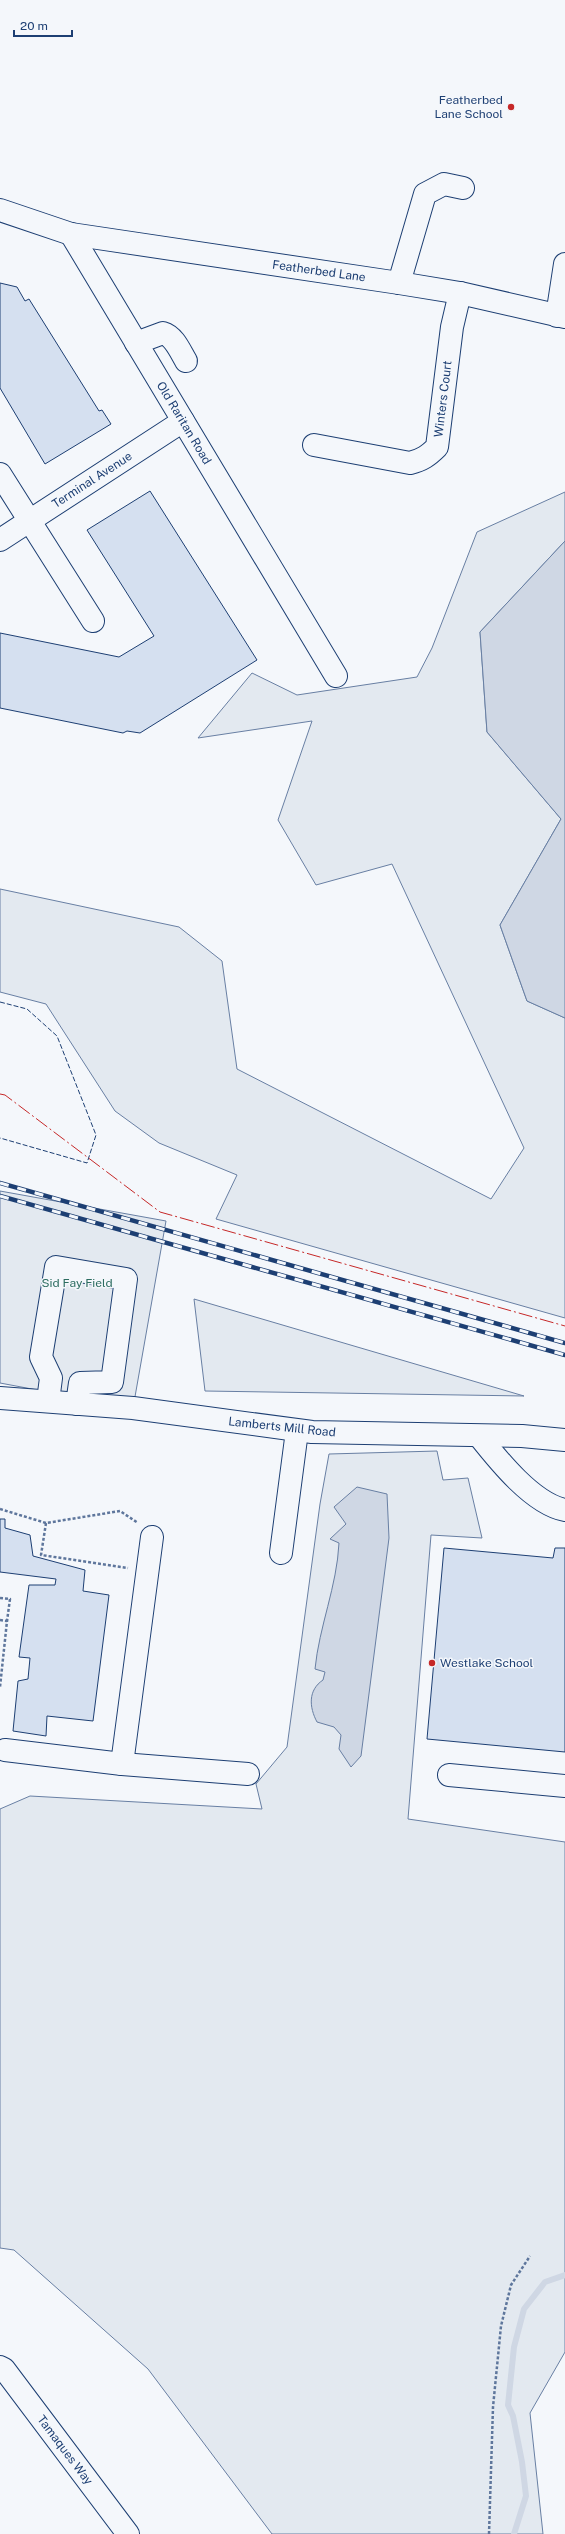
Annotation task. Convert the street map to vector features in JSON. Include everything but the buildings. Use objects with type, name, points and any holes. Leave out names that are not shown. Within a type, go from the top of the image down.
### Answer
[{"type":"street","points":[[399,283],[425,194],[444,184],[462,188]]},
{"type":"street","points":[[0,210],[71,234]]},
{"type":"street","name":"Featherbed Lane","points":[[71,234],[460,293],[561,316]]},
{"type":"street","name":"Old Raritan Road","points":[[71,234],[336,676]]},
{"type":"street","points":[[561,316],[565,264]]},
{"type":"street","name":"Winters Court","points":[[314,445],[410,463],[422,460],[429,456],[437,447],[452,327],[460,293]]},
{"type":"street","points":[[136,343],[163,333],[167,334],[171,337],[186,361]]},
{"type":"street","name":"Terminal Avenue","points":[[0,540],[183,421]]},
{"type":"street","points":[[0,474],[93,620]]},
{"type":"street","points":[[48,1401],[51,1378],[41,1357],[56,1267],[126,1279],[112,1382],[80,1383],[77,1404]]},
{"type":"street","name":"Lamberts Mill Road","points":[[0,1398],[133,1408],[297,1431],[522,1436],[565,1440]]},
{"type":"street","points":[[281,1553],[297,1431]]},
{"type":"street","points":[[479,1436],[510,1474],[555,1508],[565,1510]]},
{"type":"street","points":[[122,1764],[148,1532]]},
{"type":"street","points":[[5,1750],[122,1764],[248,1774]]},
{"type":"street","points":[[449,1775],[565,1786]]},
{"type":"street","name":"Tamaques Way","points":[[0,2367],[4,2369],[128,2534]]},
{"type":"path","points":[[0,1509],[46,1523],[120,1512],[148,1532]]},
{"type":"path","points":[[46,1523],[41,1555],[131,1569]]},
{"type":"path","points":[[0,1598],[10,1599],[0,1688]]},
{"type":"path","points":[[0,1620],[7,1621]]},
{"type":"path","points":[[488,2534],[494,2407],[501,2326],[511,2285],[530,2256]]},
{"type":"green space","points":[[565,492],[565,541],[480,632],[487,732],[561,819],[500,925],[527,1001],[565,1018],[565,1318],[216,1219],[237,1175],[159,1143],[115,1111],[46,1004],[0,992],[0,889],[179,927],[222,961],[237,1069],[491,1199],[524,1148],[392,864],[316,885],[278,820],[312,721],[198,738],[252,673],[297,695],[417,677],[432,648],[477,532]]},
{"type":"green space","name":"Sid Fay Field","points":[[0,1191],[166,1221],[133,1408],[0,1383]]},
{"type":"green space","points":[[194,1299],[524,1396],[205,1391]]},
{"type":"green space","points":[[437,1451],[443,1480],[468,1478],[482,1538],[431,1535],[408,1819],[565,1842],[565,2352],[530,2413],[543,2534],[272,2534],[148,2369],[14,2250],[0,2248],[0,1809],[30,1796],[262,1809],[256,1784],[287,1747],[320,1504],[329,1454]]},
{"type":"shaded area","points":[[565,541],[565,1018],[527,1001],[500,925],[561,819],[487,732],[480,632]]},
{"type":"shaded area","points":[[357,1487],[387,1494],[389,1538],[361,1756],[351,1767],[339,1749],[341,1735],[334,1727],[317,1722],[312,1711],[311,1699],[312,1694],[318,1684],[323,1680],[325,1672],[315,1669],[320,1638],[332,1591],[338,1559],[339,1543],[330,1539],[346,1524],[334,1507]]},
{"type":"waterway","points":[[514,2534],[526,2496],[522,2462],[513,2416],[508,2405],[514,2347],[524,2309],[545,2282],[565,2275]]},
{"type":"railway","points":[[0,1183],[565,1343]]},
{"type":"railway","points":[[0,1196],[565,1355]]},
{"type":"fence","points":[[0,1002],[27,1009],[57,1036],[96,1135],[87,1163],[0,1138]]},
{"type":"power","points":[[0,1094],[5,1095],[160,1212],[565,1326]]},
{"type":"place","name":"Featherbed Lane School","points":[[511,107]]},
{"type":"place","name":"Westlake School","points":[[432,1663]]}]
